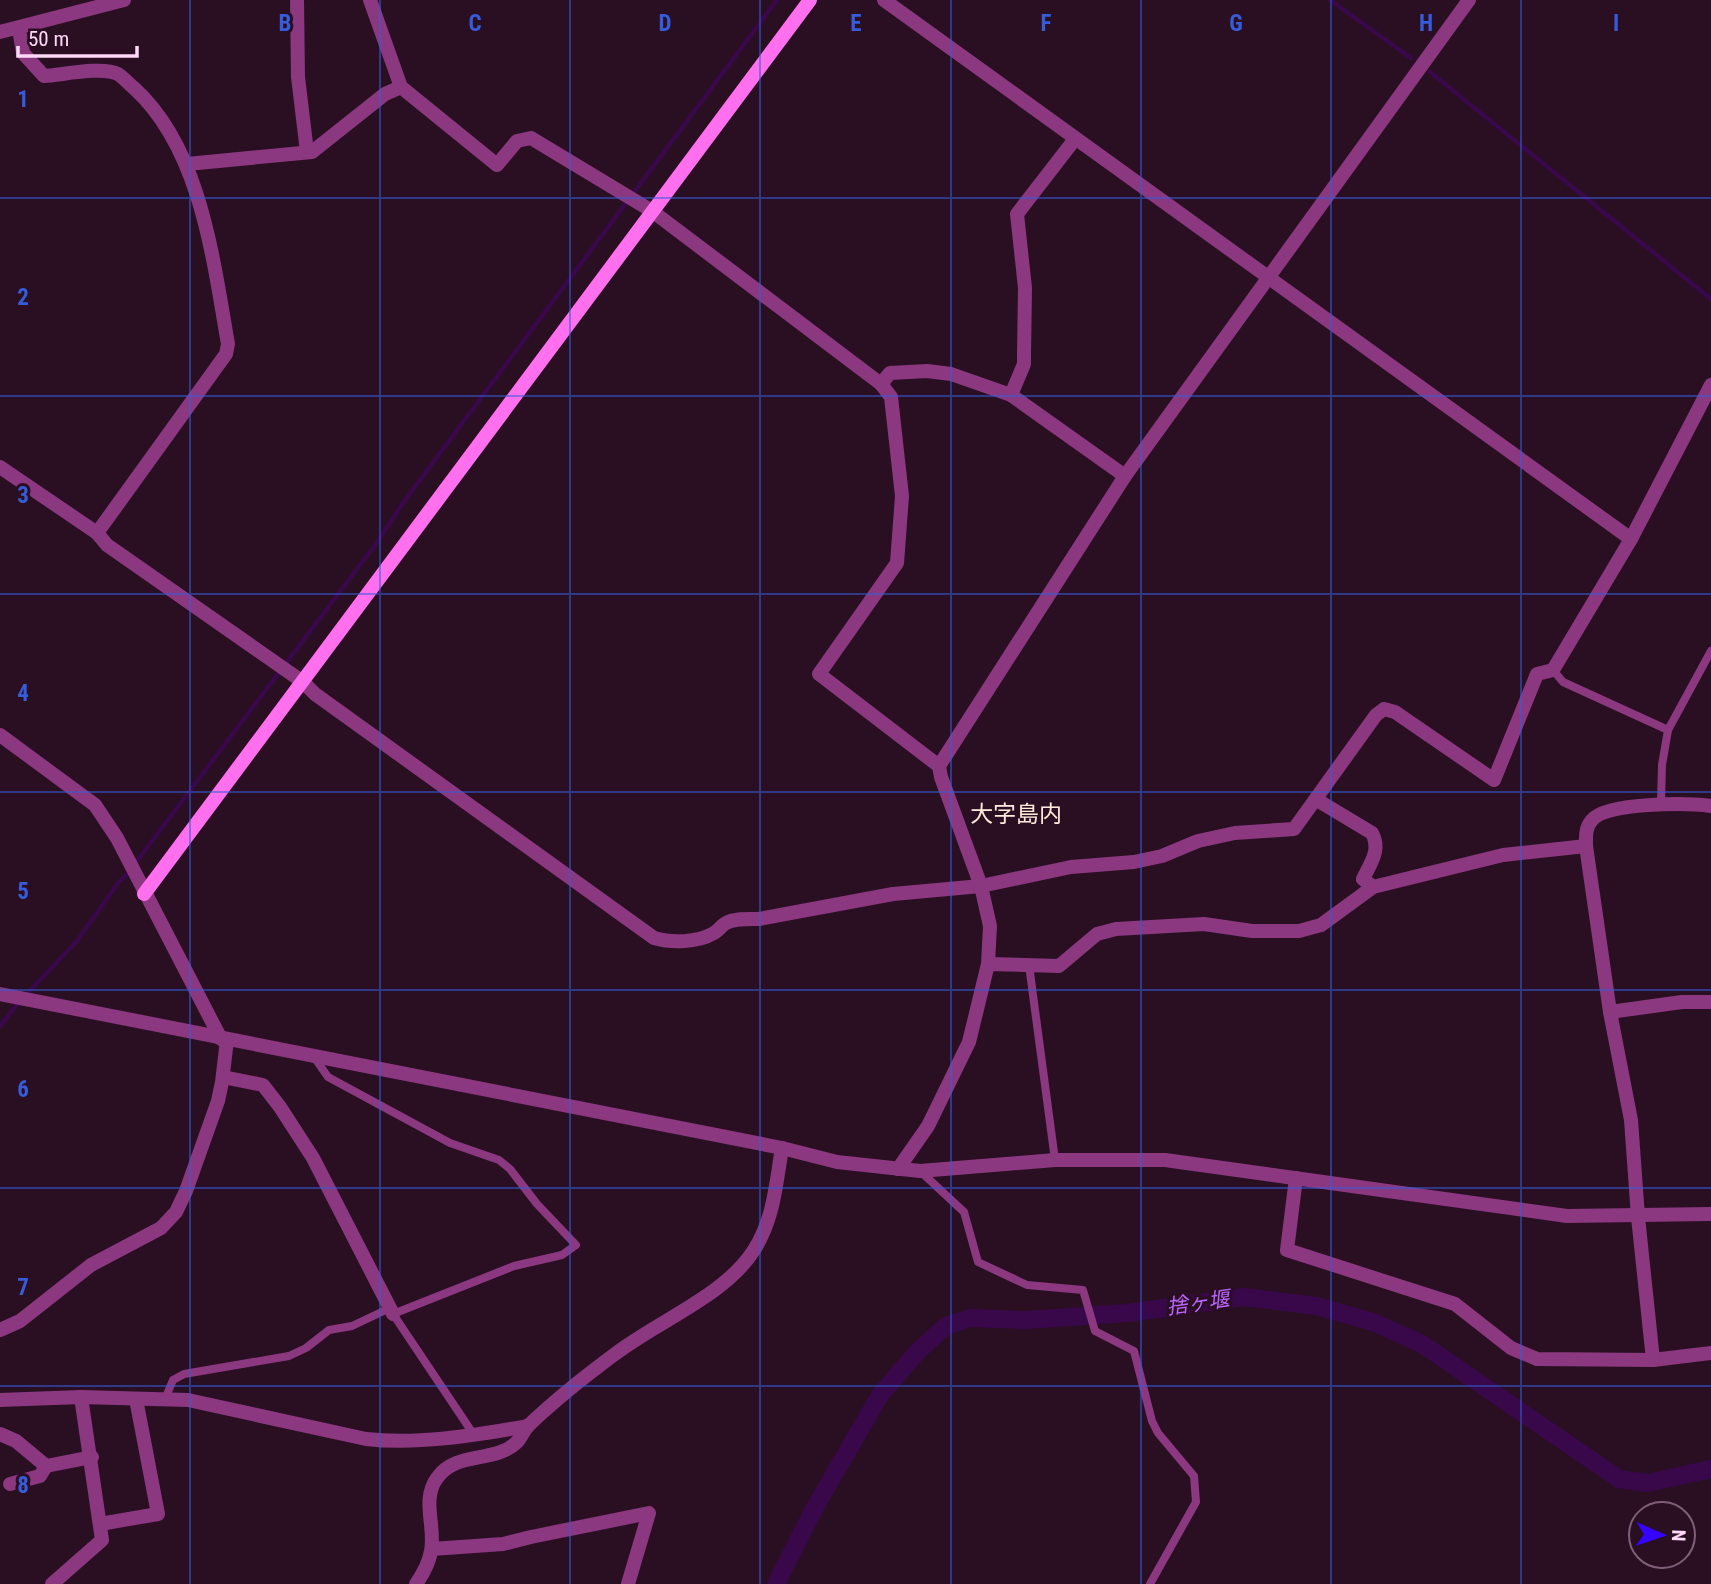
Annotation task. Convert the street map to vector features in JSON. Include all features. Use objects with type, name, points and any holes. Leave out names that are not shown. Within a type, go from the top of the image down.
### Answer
[{"type":"street","points":[[0,32],[124,0]]},
{"type":"street","points":[[297,0],[298,76],[307,152]]},
{"type":"street","points":[[370,0],[401,87],[496,165],[517,141],[531,138],[652,211],[881,384],[891,397],[902,496],[897,563],[819,674],[939,766],[981,886],[990,926],[988,964],[969,1042],[928,1126],[898,1169]]},
{"type":"street","points":[[144,894],[810,0]]},
{"type":"street","points":[[884,0],[1631,539]]},
{"type":"street","points":[[939,766],[1125,476],[1469,0]]},
{"type":"street","points":[[19,29],[23,53],[44,76],[102,71],[118,74],[162,119],[187,164],[213,258],[228,344],[226,354],[97,533]]},
{"type":"street","points":[[187,164],[312,152],[385,94],[401,87]]},
{"type":"street","points":[[1011,395],[1024,364],[1026,288],[1017,214],[1075,139]]},
{"type":"street","points":[[881,384],[890,373],[927,371],[951,374],[1011,395],[1125,476]]},
{"type":"street","points":[[0,467],[97,533],[107,545],[303,682],[326,702],[654,938],[668,942],[713,934],[727,922],[738,920],[759,919],[893,894],[981,886],[1071,867],[1134,862],[1162,856],[1198,841],[1236,832],[1294,829],[1376,715],[1384,709],[1395,712],[1494,780],[1537,674],[1553,670],[1631,539],[1711,385]]},
{"type":"street","points":[[0,735],[95,805],[117,838],[144,894],[224,1039],[223,1077],[218,1101],[176,1212],[161,1228],[91,1265],[20,1321],[0,1330]]},
{"type":"street","points":[[1317,800],[1372,833],[1377,842],[1377,851],[1363,879],[1373,887]]},
{"type":"street","points":[[1653,1360],[1631,1120],[1610,1012],[1586,846],[1586,829],[1593,818],[1604,812],[1661,803],[1711,806]]},
{"type":"street","points":[[988,964],[1059,966],[1097,934],[1116,929],[1204,924],[1252,931],[1299,931],[1321,925],[1373,887],[1503,855],[1586,846]]},
{"type":"street","points":[[2,999],[224,1039],[782,1148],[837,1162],[920,1171],[1055,1160],[1165,1160],[1567,1216],[1711,1214]]},
{"type":"street","points":[[1610,1012],[1682,1002],[1711,1002]]},
{"type":"street","points":[[223,1077],[263,1085],[280,1107],[313,1158],[391,1311]]},
{"type":"street","points":[[416,1584],[423,1574],[432,1549],[429,1510],[431,1489],[437,1478],[450,1466],[464,1459],[498,1453],[517,1442],[528,1426],[616,1353],[733,1277],[754,1250],[769,1221],[782,1148]]},
{"type":"street","points":[[1296,1178],[1287,1250],[1455,1304],[1511,1348],[1537,1359],[1653,1360],[1711,1353]]},
{"type":"street","points":[[0,1400],[81,1397],[188,1400],[377,1440],[474,1435],[528,1426]]},
{"type":"street","points":[[52,1584],[102,1540],[92,1457],[81,1397]]},
{"type":"street","points":[[100,1524],[158,1514],[135,1399]]},
{"type":"street","points":[[0,1434],[16,1441],[46,1466]]},
{"type":"street","points":[[10,1485],[40,1476],[46,1466],[92,1457]]},
{"type":"street","points":[[432,1549],[503,1544],[649,1513],[628,1584]]},
{"type":"lane","points":[[1661,803],[1662,765],[1668,730],[1711,651]]},
{"type":"lane","points":[[1553,670],[1563,681],[1668,730]]},
{"type":"lane","points":[[1029,965],[1055,1160]]},
{"type":"lane","points":[[165,1399],[173,1380],[184,1374],[289,1356],[306,1348],[329,1330],[352,1326],[514,1266],[562,1255],[576,1245],[499,1160],[450,1143],[328,1077],[314,1057]]},
{"type":"lane","points":[[920,1171],[964,1212],[978,1262],[1027,1285],[1083,1290],[1095,1331],[1134,1351],[1152,1421],[1158,1433],[1194,1476],[1196,1502],[1150,1584]]},
{"type":"lane","points":[[391,1311],[474,1435]]},
{"type":"waterway","points":[[134,865],[378,541],[400,507],[777,0]]},
{"type":"waterway","points":[[1330,0],[1411,58]]},
{"type":"waterway","points":[[1430,72],[1711,299]]},
{"type":"waterway","points":[[25,996],[77,941],[118,883],[129,872]]},
{"type":"waterway","points":[[0,1026],[19,1002]]},
{"type":"waterway","name":"捨ヶ堰","points":[[776,1584],[814,1509],[880,1395],[918,1351],[946,1326],[970,1318],[1026,1320],[1128,1313],[1244,1297],[1316,1306],[1373,1322],[1422,1344],[1619,1479],[1647,1483],[1711,1469]]},
{"type":"district","name":"大字島内","points":[[1016,814]]}]
